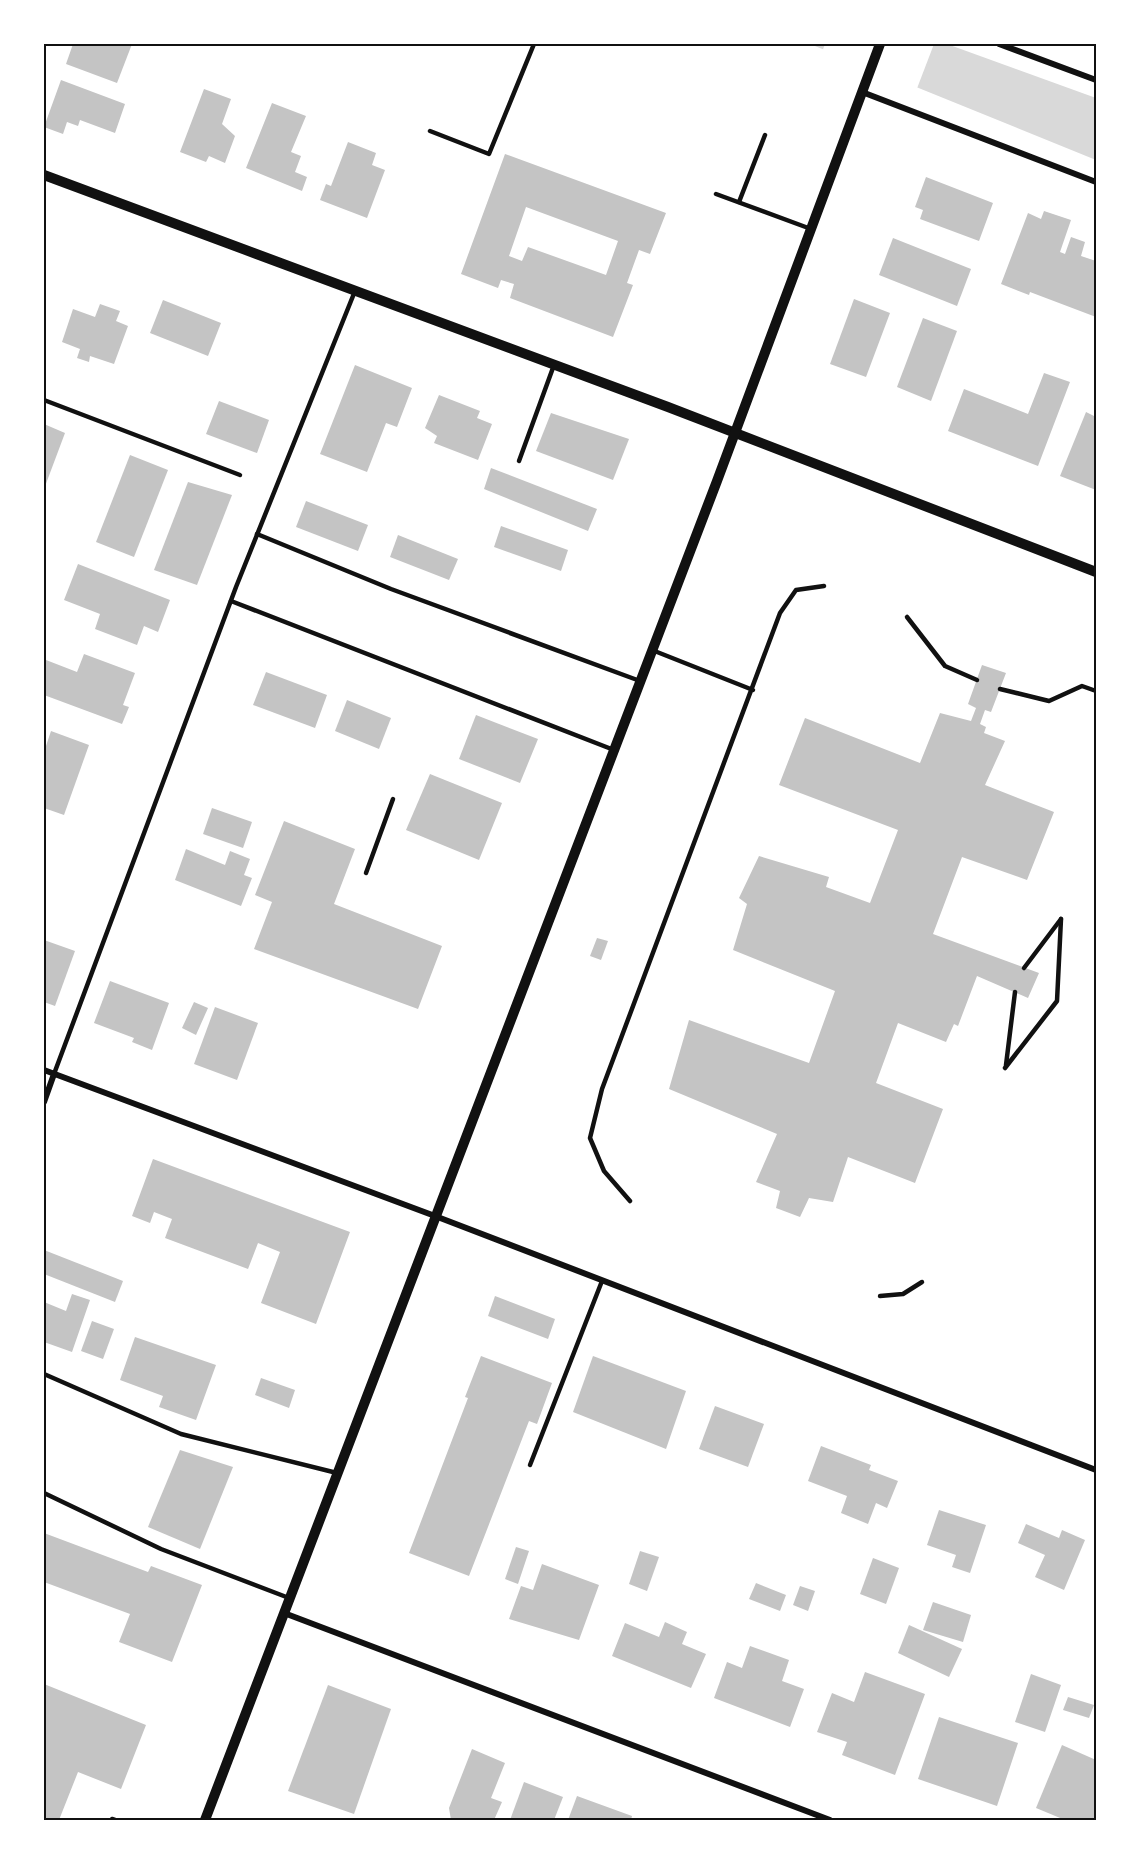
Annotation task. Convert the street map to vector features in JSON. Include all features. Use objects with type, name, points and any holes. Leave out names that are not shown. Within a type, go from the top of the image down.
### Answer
[{"type":"street","points":[[205,1821],[735,433],[880,44]]},
{"type":"street","points":[[999,44],[1096,80]]},
{"type":"street","points":[[864,89],[1096,182]]},
{"type":"street","points":[[44,175],[735,433],[1096,572]]},
{"type":"street","points":[[44,1070],[435,1216],[1096,1470]]},
{"type":"street","points":[[44,1102],[54,1074]]},
{"type":"street","points":[[284,1612],[830,1821]]},
{"type":"lane","points":[[430,131],[489,154],[534,44]]},
{"type":"lane","points":[[739,202],[765,135]]},
{"type":"lane","points":[[716,194],[811,230]]},
{"type":"lane","points":[[54,1074],[231,601],[355,291]]},
{"type":"lane","points":[[519,461],[554,365]]},
{"type":"lane","points":[[44,400],[240,475]]},
{"type":"lane","points":[[257,534],[391,589],[640,681]]},
{"type":"lane","points":[[630,1201],[604,1171],[590,1138],[602,1089],[780,613],[796,590],[824,586]]},
{"type":"lane","points":[[231,601],[614,750]]},
{"type":"lane","points":[[907,617],[945,666],[977,680]]},
{"type":"lane","points":[[652,650],[753,690]]},
{"type":"lane","points":[[1000,689],[1049,701],[1082,686],[1096,691]]},
{"type":"lane","points":[[366,873],[393,799]]},
{"type":"lane","points":[[1015,992],[1005,1068],[1058,1001],[1061,919],[1024,968]]},
{"type":"lane","points":[[530,1465],[602,1281]]},
{"type":"lane","points":[[880,1296],[903,1294],[922,1282]]},
{"type":"lane","points":[[44,1374],[181,1434],[337,1473]]},
{"type":"lane","points":[[44,1493],[161,1549],[289,1598]]},
{"type":"shaded area","points":[[810,44],[947,44],[1096,98],[1096,160]]},
{"type":"pier","points":[[825,44],[934,44],[916,91],[822,52]]},
{"type":"building","points":[[73,44],[132,44],[117,83],[66,64]]},
{"type":"building","points":[[61,80],[125,104],[115,133],[80,120],[78,126],[67,122],[63,134],[44,127]]},
{"type":"building","points":[[204,89],[231,99],[222,124],[235,136],[225,163],[209,156],[206,162],[180,152]]},
{"type":"building","points":[[272,103],[306,116],[291,152],[301,156],[295,172],[307,177],[302,191],[246,168]]},
{"type":"building","points":[[348,142],[376,153],[372,165],[385,170],[367,218],[320,200],[326,184],[331,186]]},
{"type":"building","points":[[505,154],[666,213],[650,254],[639,250],[627,283],[633,285],[613,337],[510,298],[514,284],[501,280],[498,288],[461,274]],"holes":[[[526,207],[618,241],[606,275],[528,247],[522,261],[509,256]]]},
{"type":"building","points":[[926,177],[993,203],[979,241],[920,219],[923,210],[915,207]]},
{"type":"building","points":[[1044,211],[1071,220],[1060,252],[1065,254],[1071,237],[1085,242],[1081,256],[1096,261],[1096,317],[1030,292],[1029,295],[1001,284],[1028,213],[1041,219]]},
{"type":"building","points":[[893,238],[971,269],[957,306],[879,275]]},
{"type":"building","points":[[854,299],[890,313],[866,377],[830,364]]},
{"type":"building","points":[[163,300],[221,323],[208,356],[150,333]]},
{"type":"building","points":[[100,304],[120,311],[116,321],[128,326],[114,364],[90,356],[89,362],[77,358],[80,349],[62,342],[73,309],[95,317]]},
{"type":"building","points":[[923,318],[957,331],[931,401],[897,387]]},
{"type":"building","points":[[355,365],[412,388],[397,427],[386,423],[367,472],[320,454]]},
{"type":"building","points":[[1044,373],[1070,382],[1038,466],[948,431],[964,389],[1028,414]]},
{"type":"building","points":[[439,395],[480,411],[477,418],[492,424],[478,460],[434,443],[437,436],[425,428]]},
{"type":"building","points":[[219,401],[269,420],[257,453],[206,434]]},
{"type":"building","points":[[1086,412],[1096,417],[1096,490],[1060,476]]},
{"type":"building","points":[[551,413],[629,439],[613,480],[536,451]]},
{"type":"building","points":[[44,424],[65,433],[44,489]]},
{"type":"building","points":[[130,455],[168,470],[134,557],[96,542]]},
{"type":"building","points":[[491,468],[597,509],[588,531],[484,489]]},
{"type":"building","points":[[188,482],[232,495],[197,585],[154,570]]},
{"type":"building","points":[[306,501],[368,525],[358,551],[296,527]]},
{"type":"building","points":[[501,526],[568,550],[561,571],[494,547]]},
{"type":"building","points":[[398,535],[458,559],[449,580],[390,557]]},
{"type":"building","points":[[78,564],[170,600],[158,632],[144,626],[137,645],[95,629],[100,614],[64,600]]},
{"type":"building","points":[[84,654],[135,673],[123,705],[129,707],[122,724],[44,695],[46,660],[77,672]]},
{"type":"building","points":[[982,665],[1006,673],[991,712],[985,710],[980,724],[986,727],[984,733],[1005,741],[985,785],[1054,812],[1027,880],[962,857],[933,934],[1039,973],[1028,998],[977,976],[958,1026],[954,1024],[946,1042],[898,1023],[876,1083],[943,1109],[915,1183],[848,1157],[833,1202],[809,1198],[800,1217],[776,1208],[780,1191],[756,1182],[777,1134],[669,1089],[689,1020],[809,1063],[835,991],[733,950],[747,904],[739,898],[759,856],[829,877],[826,887],[870,903],[898,830],[779,785],[805,718],[920,763],[940,713],[971,721],[976,708],[968,704]]},
{"type":"building","points":[[266,672],[327,695],[315,728],[253,705]]},
{"type":"building","points":[[347,700],[391,718],[379,749],[335,731]]},
{"type":"building","points":[[476,715],[538,739],[520,783],[459,759]]},
{"type":"building","points":[[51,731],[89,745],[64,815],[44,808],[44,752]]},
{"type":"building","points":[[430,774],[502,803],[479,860],[406,830]]},
{"type":"building","points":[[212,808],[252,822],[243,848],[203,834]]},
{"type":"building","points":[[284,821],[355,849],[334,904],[442,946],[418,1009],[254,949],[272,902],[255,895]]},
{"type":"building","points":[[186,849],[225,865],[230,851],[250,859],[244,875],[252,878],[241,906],[175,880]]},
{"type":"building","points":[[597,938],[608,941],[601,960],[590,956]]},
{"type":"building","points":[[44,940],[75,951],[55,1006],[44,1002]]},
{"type":"building","points":[[110,981],[169,1003],[152,1050],[132,1042],[134,1038],[94,1023]]},
{"type":"building","points":[[194,1002],[208,1008],[196,1035],[182,1028]]},
{"type":"building","points":[[215,1007],[258,1023],[237,1080],[194,1064]]},
{"type":"building","points":[[153,1159],[350,1232],[316,1324],[261,1303],[280,1252],[258,1243],[248,1269],[165,1238],[172,1219],[154,1212],[150,1223],[132,1216]]},
{"type":"building","points":[[44,1250],[123,1281],[115,1302],[44,1274]]},
{"type":"building","points":[[72,1294],[90,1300],[72,1352],[44,1342],[44,1302],[66,1311]]},
{"type":"building","points":[[495,1296],[555,1319],[548,1339],[488,1316]]},
{"type":"building","points":[[92,1321],[114,1329],[103,1359],[81,1351]]},
{"type":"building","points":[[135,1337],[216,1365],[196,1420],[159,1407],[163,1396],[120,1380]]},
{"type":"building","points":[[481,1356],[552,1383],[537,1424],[529,1421],[469,1576],[409,1553],[468,1398],[465,1397]]},
{"type":"building","points":[[593,1356],[686,1391],[666,1449],[573,1412]]},
{"type":"building","points":[[261,1378],[295,1390],[289,1408],[255,1395]]},
{"type":"building","points":[[715,1406],[764,1424],[748,1467],[699,1449]]},
{"type":"building","points":[[821,1446],[871,1465],[869,1470],[898,1481],[887,1508],[876,1503],[868,1524],[841,1513],[847,1496],[808,1481]]},
{"type":"building","points":[[180,1450],[233,1467],[200,1549],[148,1527]]},
{"type":"building","points":[[939,1510],[986,1525],[970,1573],[952,1567],[956,1555],[927,1545]]},
{"type":"building","points":[[1026,1524],[1059,1538],[1062,1530],[1085,1540],[1064,1590],[1035,1577],[1045,1555],[1018,1543]]},
{"type":"building","points":[[44,1533],[148,1572],[151,1566],[202,1585],[172,1662],[119,1642],[130,1614],[44,1582]]},
{"type":"building","points":[[516,1547],[529,1551],[518,1584],[505,1579]]},
{"type":"building","points":[[640,1551],[659,1557],[647,1591],[629,1584]]},
{"type":"building","points":[[873,1558],[899,1568],[886,1604],[860,1594]]},
{"type":"building","points":[[542,1564],[599,1585],[579,1640],[509,1619],[521,1586],[533,1590]]},
{"type":"building","points":[[756,1583],[786,1595],[780,1611],[749,1599]]},
{"type":"building","points":[[800,1586],[815,1591],[808,1611],[793,1605]]},
{"type":"building","points":[[933,1602],[971,1615],[963,1642],[923,1630]]},
{"type":"building","points":[[665,1622],[687,1632],[682,1644],[706,1654],[691,1688],[612,1656],[625,1623],[659,1637]]},
{"type":"building","points":[[909,1625],[962,1649],[949,1677],[898,1653]]},
{"type":"building","points":[[750,1646],[789,1660],[782,1681],[804,1689],[790,1727],[714,1698],[727,1662],[742,1668]]},
{"type":"building","points":[[865,1672],[925,1694],[895,1775],[842,1755],[847,1742],[817,1732],[832,1693],[854,1702]]},
{"type":"building","points":[[1031,1674],[1061,1685],[1045,1732],[1015,1722]]},
{"type":"building","points":[[44,1684],[146,1725],[121,1789],[78,1772],[59,1820],[44,1820]]},
{"type":"building","points":[[328,1685],[391,1709],[354,1814],[288,1791]]},
{"type":"building","points":[[1068,1697],[1094,1705],[1089,1718],[1063,1710]]},
{"type":"building","points":[[939,1717],[1018,1743],[997,1806],[918,1779]]},
{"type":"building","points":[[1062,1745],[1096,1760],[1096,1820],[1065,1820],[1036,1808]]},
{"type":"building","points":[[472,1749],[505,1763],[491,1798],[502,1802],[494,1820],[451,1820],[449,1808]]},
{"type":"building","points":[[524,1782],[563,1797],[554,1820],[510,1820]]},
{"type":"building","points":[[577,1796],[632,1816],[631,1820],[568,1820]]}]
